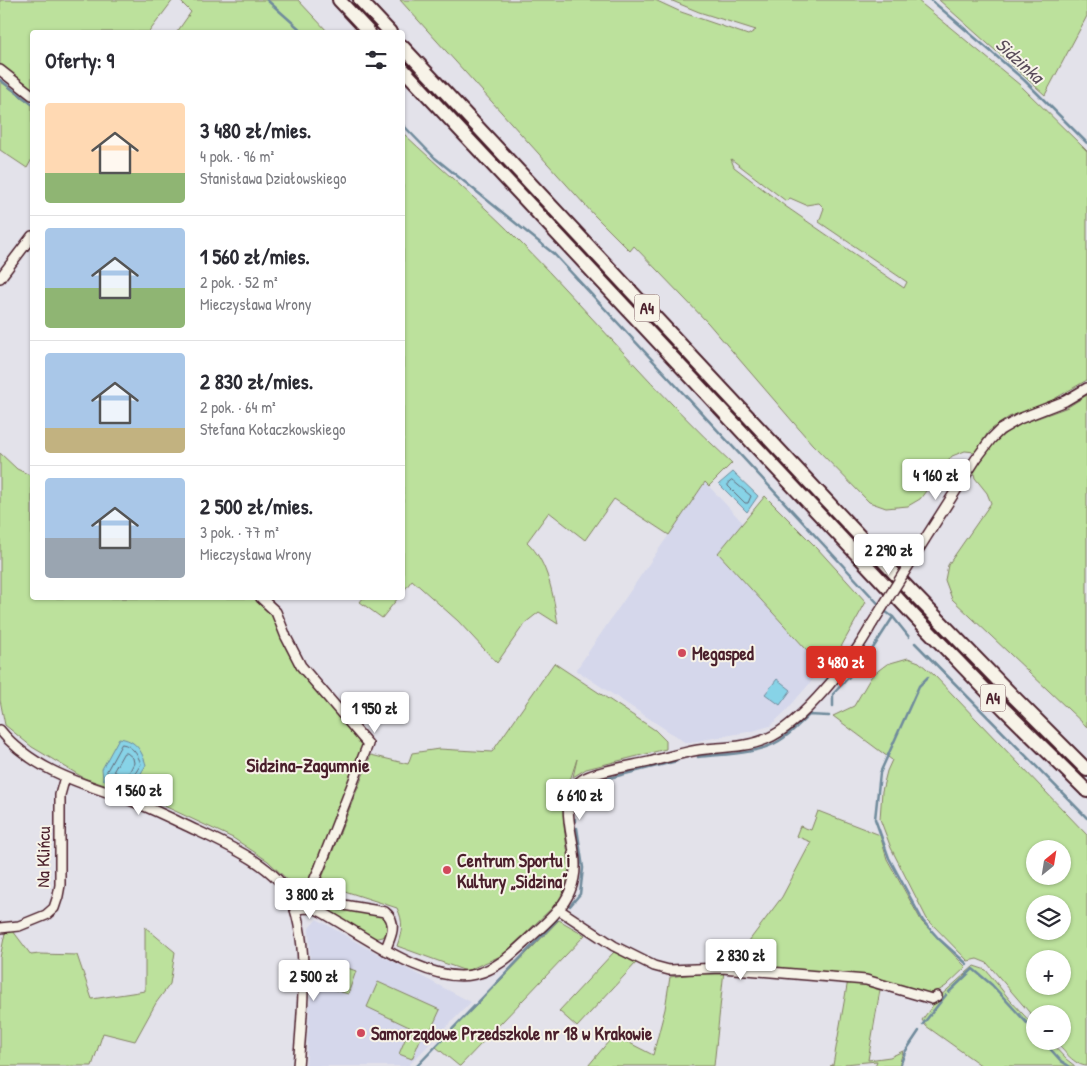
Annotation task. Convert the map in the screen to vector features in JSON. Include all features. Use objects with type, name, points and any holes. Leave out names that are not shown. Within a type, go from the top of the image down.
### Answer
[{"type":"highway","points":[[339,0],[367,30]]},
{"type":"highway","points":[[360,0],[388,30]]},
{"type":"highway","name":"A4","points":[[405,49],[910,590],[1014,698],[1087,770]]},
{"type":"highway","name":"A4","points":[[405,71],[917,620],[1087,791]]},
{"type":"street","points":[[0,70],[30,93]]},
{"type":"street","points":[[0,278],[30,239]]},
{"type":"street","points":[[292,899],[316,909],[367,941],[443,975],[464,976],[476,974],[504,961],[537,932],[570,893],[574,877],[574,853],[568,814],[571,796],[580,782],[594,775],[669,757],[696,751],[754,743],[775,734],[816,699],[852,657],[976,459],[991,439],[1000,430],[1019,419],[1065,401],[1087,388]]},
{"type":"street","points":[[263,600],[276,612],[301,666],[368,744],[307,904]]},
{"type":"street","points":[[0,730],[28,756],[65,777],[132,800],[227,844],[266,870],[283,887],[292,899],[299,923],[302,948],[302,997],[298,1066]]},
{"type":"street","name":"Na Klińcu","points":[[0,928],[19,926],[46,915],[54,908],[60,885],[60,795],[65,777]]},
{"type":"street","points":[[295,909],[307,904],[385,912],[391,919],[393,928],[385,950]]},
{"type":"street","points":[[558,909],[614,946],[654,966],[669,970],[722,968],[866,980],[932,999],[937,996]]},
{"type":"shaded area","points":[[705,482],[743,523],[719,554],[823,668],[785,712],[770,726],[753,731],[686,743],[576,670]]},
{"type":"shaded area","points":[[317,919],[365,947],[471,1002],[408,1066],[306,1066],[311,985],[309,928]]},
{"type":"green space","points":[[0,0],[173,0],[150,30],[30,30],[30,88],[0,65]]},
{"type":"green space","points":[[179,0],[298,0],[326,30],[178,30],[191,12]]},
{"type":"green space","points":[[400,0],[655,0],[681,12],[748,35],[756,30],[699,12],[670,0],[917,0],[1020,85],[1087,151],[1087,380],[1049,402],[1009,417],[989,431],[975,452],[965,451],[952,456],[920,499],[908,506],[886,508],[869,502],[812,444],[708,323],[634,246],[630,251],[594,215]],"holes":[[[731,159],[786,201],[790,198],[806,205],[819,203],[824,208],[819,222],[907,282],[904,288],[785,206],[734,167]]]},
{"type":"green space","points":[[939,0],[1087,0],[1087,16],[1045,95]]},
{"type":"green space","points":[[0,81],[30,104],[30,163],[27,168],[0,150]]},
{"type":"green space","points":[[405,135],[522,244],[651,382],[732,463],[709,486],[705,482],[669,535],[614,499],[585,540],[549,512],[527,542],[540,560],[549,580],[558,624],[539,612],[525,623],[497,663],[458,621],[412,580],[405,589]]},
{"type":"green space","points":[[1087,395],[1087,727],[952,599],[945,580],[948,565],[991,503],[987,493],[974,474],[975,468],[992,445],[1013,427],[1068,407]]},
{"type":"green space","points":[[0,453],[17,469],[30,475],[30,600],[257,600],[264,604],[333,709],[364,747],[310,879],[300,892],[268,861],[233,838],[160,804],[84,778],[32,747],[5,725],[0,700]]},
{"type":"green space","points":[[765,496],[817,548],[866,602],[827,672],[718,553]]},
{"type":"green space","points":[[362,600],[396,600],[382,618],[360,602]]},
{"type":"green space","points":[[908,658],[919,662],[934,675],[1087,835],[1087,1066],[1078,1063],[1062,1050],[1071,1050],[1071,1005],[1026,1005],[1026,1008],[987,963],[977,959],[968,961],[927,919],[891,848],[880,819],[882,791],[892,760],[833,716],[854,706],[871,677],[887,664]]},
{"type":"green space","name":"Centrum Sportu i Kultury „Sidzina”","points":[[554,663],[655,730],[666,741],[666,749],[586,769],[573,777],[577,759],[567,790],[564,808],[569,867],[564,890],[557,903],[503,955],[466,971],[397,946],[402,927],[397,908],[320,883],[371,755],[408,764],[412,753],[439,749],[492,752]]},
{"type":"green space","points":[[818,811],[880,835],[887,859],[922,922],[966,967],[946,986],[938,991],[926,994],[867,978],[731,965],[782,897],[811,842],[796,836],[800,826],[811,830]]},
{"type":"green space","points":[[328,908],[383,916],[388,923],[388,931],[383,937],[374,939],[327,911]]},
{"type":"green space","points":[[559,920],[585,935],[459,1066],[436,1047]]},
{"type":"green space","points":[[145,927],[175,952],[170,984],[156,1003],[135,1041],[103,1033],[92,1066],[0,1066],[0,958],[5,933],[13,931],[31,955],[77,955],[92,999],[145,991]]},
{"type":"green space","points":[[614,952],[636,963],[577,1027],[559,1011]]},
{"type":"green space","points":[[334,963],[356,971],[348,994],[326,987]]},
{"type":"green space","points":[[974,966],[986,970],[1026,1017],[1026,1050],[1058,1050],[1075,1066],[982,1066],[926,1026],[922,1020],[939,997]]},
{"type":"green space","points":[[724,970],[714,1066],[588,1066],[614,1035],[653,1055],[665,1009],[670,977]]},
{"type":"green space","points":[[848,980],[880,990],[868,1060],[890,1057],[903,1051],[899,1066],[875,1066],[877,1061],[830,1066],[833,1065]]},
{"type":"green space","points":[[378,982],[440,1010],[428,1036],[367,1007]]},
{"type":"green space","points":[[409,1030],[422,1035],[412,1059],[399,1054]]},
{"type":"water","points":[[733,472],[758,496],[747,512],[719,484]]},
{"type":"water","points":[[777,679],[791,690],[780,705],[765,694]]},
{"type":"water","points":[[119,738],[130,741],[137,747],[146,765],[137,780],[127,790],[121,789],[103,779],[102,769]]},
{"type":"waterway","points":[[267,0],[301,30]]},
{"type":"waterway","name":"Sidzinka","points":[[931,0],[1024,80],[1087,143]]},
{"type":"waterway","points":[[0,80],[30,102]]},
{"type":"waterway","points":[[405,127],[435,158],[554,254],[886,612],[893,617],[909,637]]},
{"type":"waterway","points":[[833,706],[833,694],[866,659],[893,617]]},
{"type":"waterway","points":[[915,643],[1087,818]]},
{"type":"waterway","points":[[928,677],[919,686],[880,773],[875,819],[889,858],[923,921],[939,939],[967,964]]},
{"type":"waterway","points":[[698,757],[739,753],[770,746],[791,733],[809,715],[829,716]]},
{"type":"waterway","points":[[575,809],[578,794],[589,783],[677,761]]},
{"type":"waterway","points":[[570,906],[580,894],[583,868],[577,828]]},
{"type":"waterway","points":[[417,1066],[557,920]]},
{"type":"waterway","points":[[949,992],[973,969],[992,985],[1026,1022]]},
{"type":"waterway","points":[[923,1024],[946,995]]},
{"type":"waterway","points":[[900,1066],[905,1052],[919,1031]]},
{"type":"waterway","points":[[1051,1050],[1061,1061],[1069,1066]]},
{"type":"place","name":"Megasped","points":[[682,653]]},
{"type":"place","name":"Centrum Sportu i Kultury „Sidzina”","points":[[447,870]]},
{"type":"place","name":"Samorządowe Przedszkole nr 18 w Krakowie","points":[[361,1033]]},
{"type":"district","name":"Sidzina-Zagumnie","points":[[308,765]]}]
